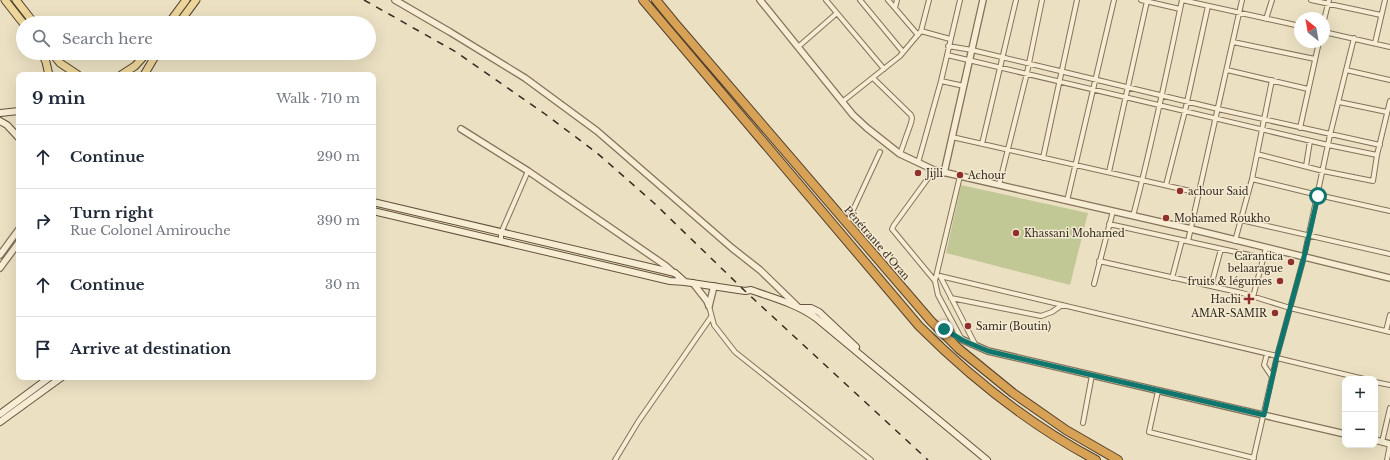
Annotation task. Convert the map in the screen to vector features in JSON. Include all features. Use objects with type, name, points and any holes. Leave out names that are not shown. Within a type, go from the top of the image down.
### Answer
[{"type":"highway","points":[[643,0],[919,326],[944,351],[986,386],[1042,428],[1091,460]]},
{"type":"highway","name":"Pénétrante d'Oran","points":[[656,0],[846,224],[931,321],[959,349],[1013,393],[1066,430],[1118,460]]},
{"type":"highway","points":[[1072,448],[1096,460]]},
{"type":"main road","points":[[5,0],[18,16]]},
{"type":"main road","points":[[16,0],[29,16]]},
{"type":"main road","points":[[174,16],[186,0]]},
{"type":"main road","points":[[184,16],[196,0]]},
{"type":"main road","points":[[44,60],[48,72]]},
{"type":"main road","points":[[58,60],[74,72]]},
{"type":"main road","points":[[126,72],[141,60]]},
{"type":"main road","points":[[146,72],[153,60]]},
{"type":"main road","points":[[0,113],[16,111]]},
{"type":"main road","points":[[0,121],[7,125],[16,135]]},
{"type":"main road","points":[[376,203],[674,273],[685,282]]},
{"type":"main road","points":[[376,212],[670,281],[745,291],[751,290],[798,307],[812,308],[832,322],[890,380],[987,460]]},
{"type":"main road","points":[[0,414],[46,380]]},
{"type":"main road","points":[[0,422],[58,380]]},
{"type":"street","points":[[395,0],[525,78],[597,131],[726,243],[760,270],[798,307]]},
{"type":"street","points":[[760,0],[842,102],[866,128],[900,154],[918,163],[944,173],[1191,229],[1390,278]]},
{"type":"street","points":[[826,0],[884,69]]},
{"type":"street","points":[[860,0],[903,52]]},
{"type":"street","points":[[888,0],[918,35]]},
{"type":"street","points":[[895,8],[897,0]]},
{"type":"street","points":[[842,102],[884,69],[903,52],[918,35],[921,31],[929,0]]},
{"type":"street","points":[[918,163],[960,0]]},
{"type":"street","points":[[944,173],[983,0]]},
{"type":"street","points":[[982,144],[1016,0]]},
{"type":"street","points":[[999,185],[1027,73],[1042,0]]},
{"type":"street","points":[[1043,158],[1077,0]]},
{"type":"street","points":[[1067,201],[1094,80],[1114,0]]},
{"type":"street","points":[[1142,0],[1180,9]]},
{"type":"street","points":[[1133,216],[1143,180],[1182,0],[1294,25]]},
{"type":"street","points":[[1188,241],[1242,0]]},
{"type":"street","points":[[1266,19],[1272,0]]},
{"type":"street","points":[[1310,0],[1329,2],[1381,15]]},
{"type":"street","points":[[1375,43],[1385,0]]},
{"type":"street","points":[[1109,172],[1147,1]]},
{"type":"street","points":[[1326,12],[1329,2]]},
{"type":"street","points":[[1166,185],[1185,111],[1208,6]]},
{"type":"street","points":[[798,47],[837,13]]},
{"type":"street","points":[[921,31],[950,39]]},
{"type":"street","points":[[1330,33],[1390,46]]},
{"type":"street","points":[[1158,391],[1149,432],[1253,459],[1277,357],[1304,257],[1330,135],[1354,38]]},
{"type":"street","points":[[1233,42],[1315,60]]},
{"type":"street","points":[[948,46],[972,50],[1186,102],[1380,145]]},
{"type":"street","points":[[1300,128],[1317,48]]},
{"type":"street","points":[[947,55],[1310,141],[1377,155]]},
{"type":"street","points":[[1227,70],[1308,89]]},
{"type":"street","points":[[1346,70],[1390,80]]},
{"type":"street","points":[[873,78],[912,118],[900,154]]},
{"type":"street","points":[[1236,241],[1252,179],[1272,80]]},
{"type":"street","points":[[940,81],[964,86]]},
{"type":"street","points":[[1257,154],[1323,171],[1373,181],[1377,155],[1390,101]]},
{"type":"street","points":[[1339,102],[1387,112]]},
{"type":"street","points":[[461,129],[528,171],[674,273]]},
{"type":"street","points":[[952,137],[1199,193]]},
{"type":"street","points":[[1306,166],[1310,141]]},
{"type":"street","points":[[846,224],[880,152]]},
{"type":"street","points":[[934,170],[892,229],[935,282]]},
{"type":"street","points":[[501,241],[501,232],[528,171]]},
{"type":"street","points":[[960,176],[935,282],[938,295],[962,340]]},
{"type":"street","points":[[1252,179],[1318,196],[1390,211]]},
{"type":"street","points":[[1094,284],[1113,211]]},
{"type":"street","points":[[1241,220],[1390,254]]},
{"type":"street","points":[[1109,224],[1263,258]]},
{"type":"street","points":[[0,255],[16,232]]},
{"type":"street","points":[[1172,278],[1182,240]]},
{"type":"street","points":[[0,268],[16,246]]},
{"type":"street","points":[[1253,297],[1266,248]]},
{"type":"street","points":[[1211,286],[1221,249]]},
{"type":"street","points":[[1099,261],[1211,286],[1290,308],[1388,331],[1390,315]]},
{"type":"street","points":[[938,267],[940,276],[950,298],[976,347]]},
{"type":"street","points":[[940,276],[1267,354],[1352,376]]},
{"type":"street","points":[[693,283],[707,301],[714,325],[735,352],[871,460]]},
{"type":"street","points":[[709,306],[714,286]]},
{"type":"street","points":[[950,298],[1042,316],[1052,312],[1062,305]]},
{"type":"street","points":[[615,460],[638,422],[711,317]]},
{"type":"street","points":[[931,321],[962,340],[988,351],[1342,433]]},
{"type":"street","points":[[944,329],[952,328],[953,323]]},
{"type":"street","points":[[1267,354],[1264,365],[1272,377]]},
{"type":"street","points":[[1083,423],[1092,375]]},
{"type":"street","points":[[1378,383],[1390,385]]},
{"type":"street","points":[[1382,442],[1390,408]]},
{"type":"street","points":[[1378,441],[1390,444],[1387,460]]},
{"type":"green space","name":"Khassani Mohamed","points":[[961,185],[1088,213],[1070,285],[946,253]]},
{"type":"railway","points":[[364,0],[456,52],[545,114],[597,153],[654,203],[745,291],[928,460]]},
{"type":"place","name":"Jijli","points":[[918,173]]},
{"type":"place","name":"Achour","points":[[960,175]]},
{"type":"place","name":"achour Said","points":[[1180,191]]},
{"type":"place","name":"Mohamed Roukho","points":[[1166,218]]},
{"type":"place","name":"Khassani Mohamed","points":[[1016,233]]},
{"type":"place","name":"Carantica belaarague","points":[[1291,262]]},
{"type":"place","name":"fruits & légumes","points":[[1280,281]]},
{"type":"place","name":"Hachi","points":[[1249,299]]},
{"type":"place","name":"AMAR-SAMIR","points":[[1275,313]]},
{"type":"place","name":"Samir (Boutin)","points":[[968,326]]},
{"type":"route","points":[[944,329],[976,347],[988,351],[1264,415],[1277,356],[1304,257],[1318,196]]}]
